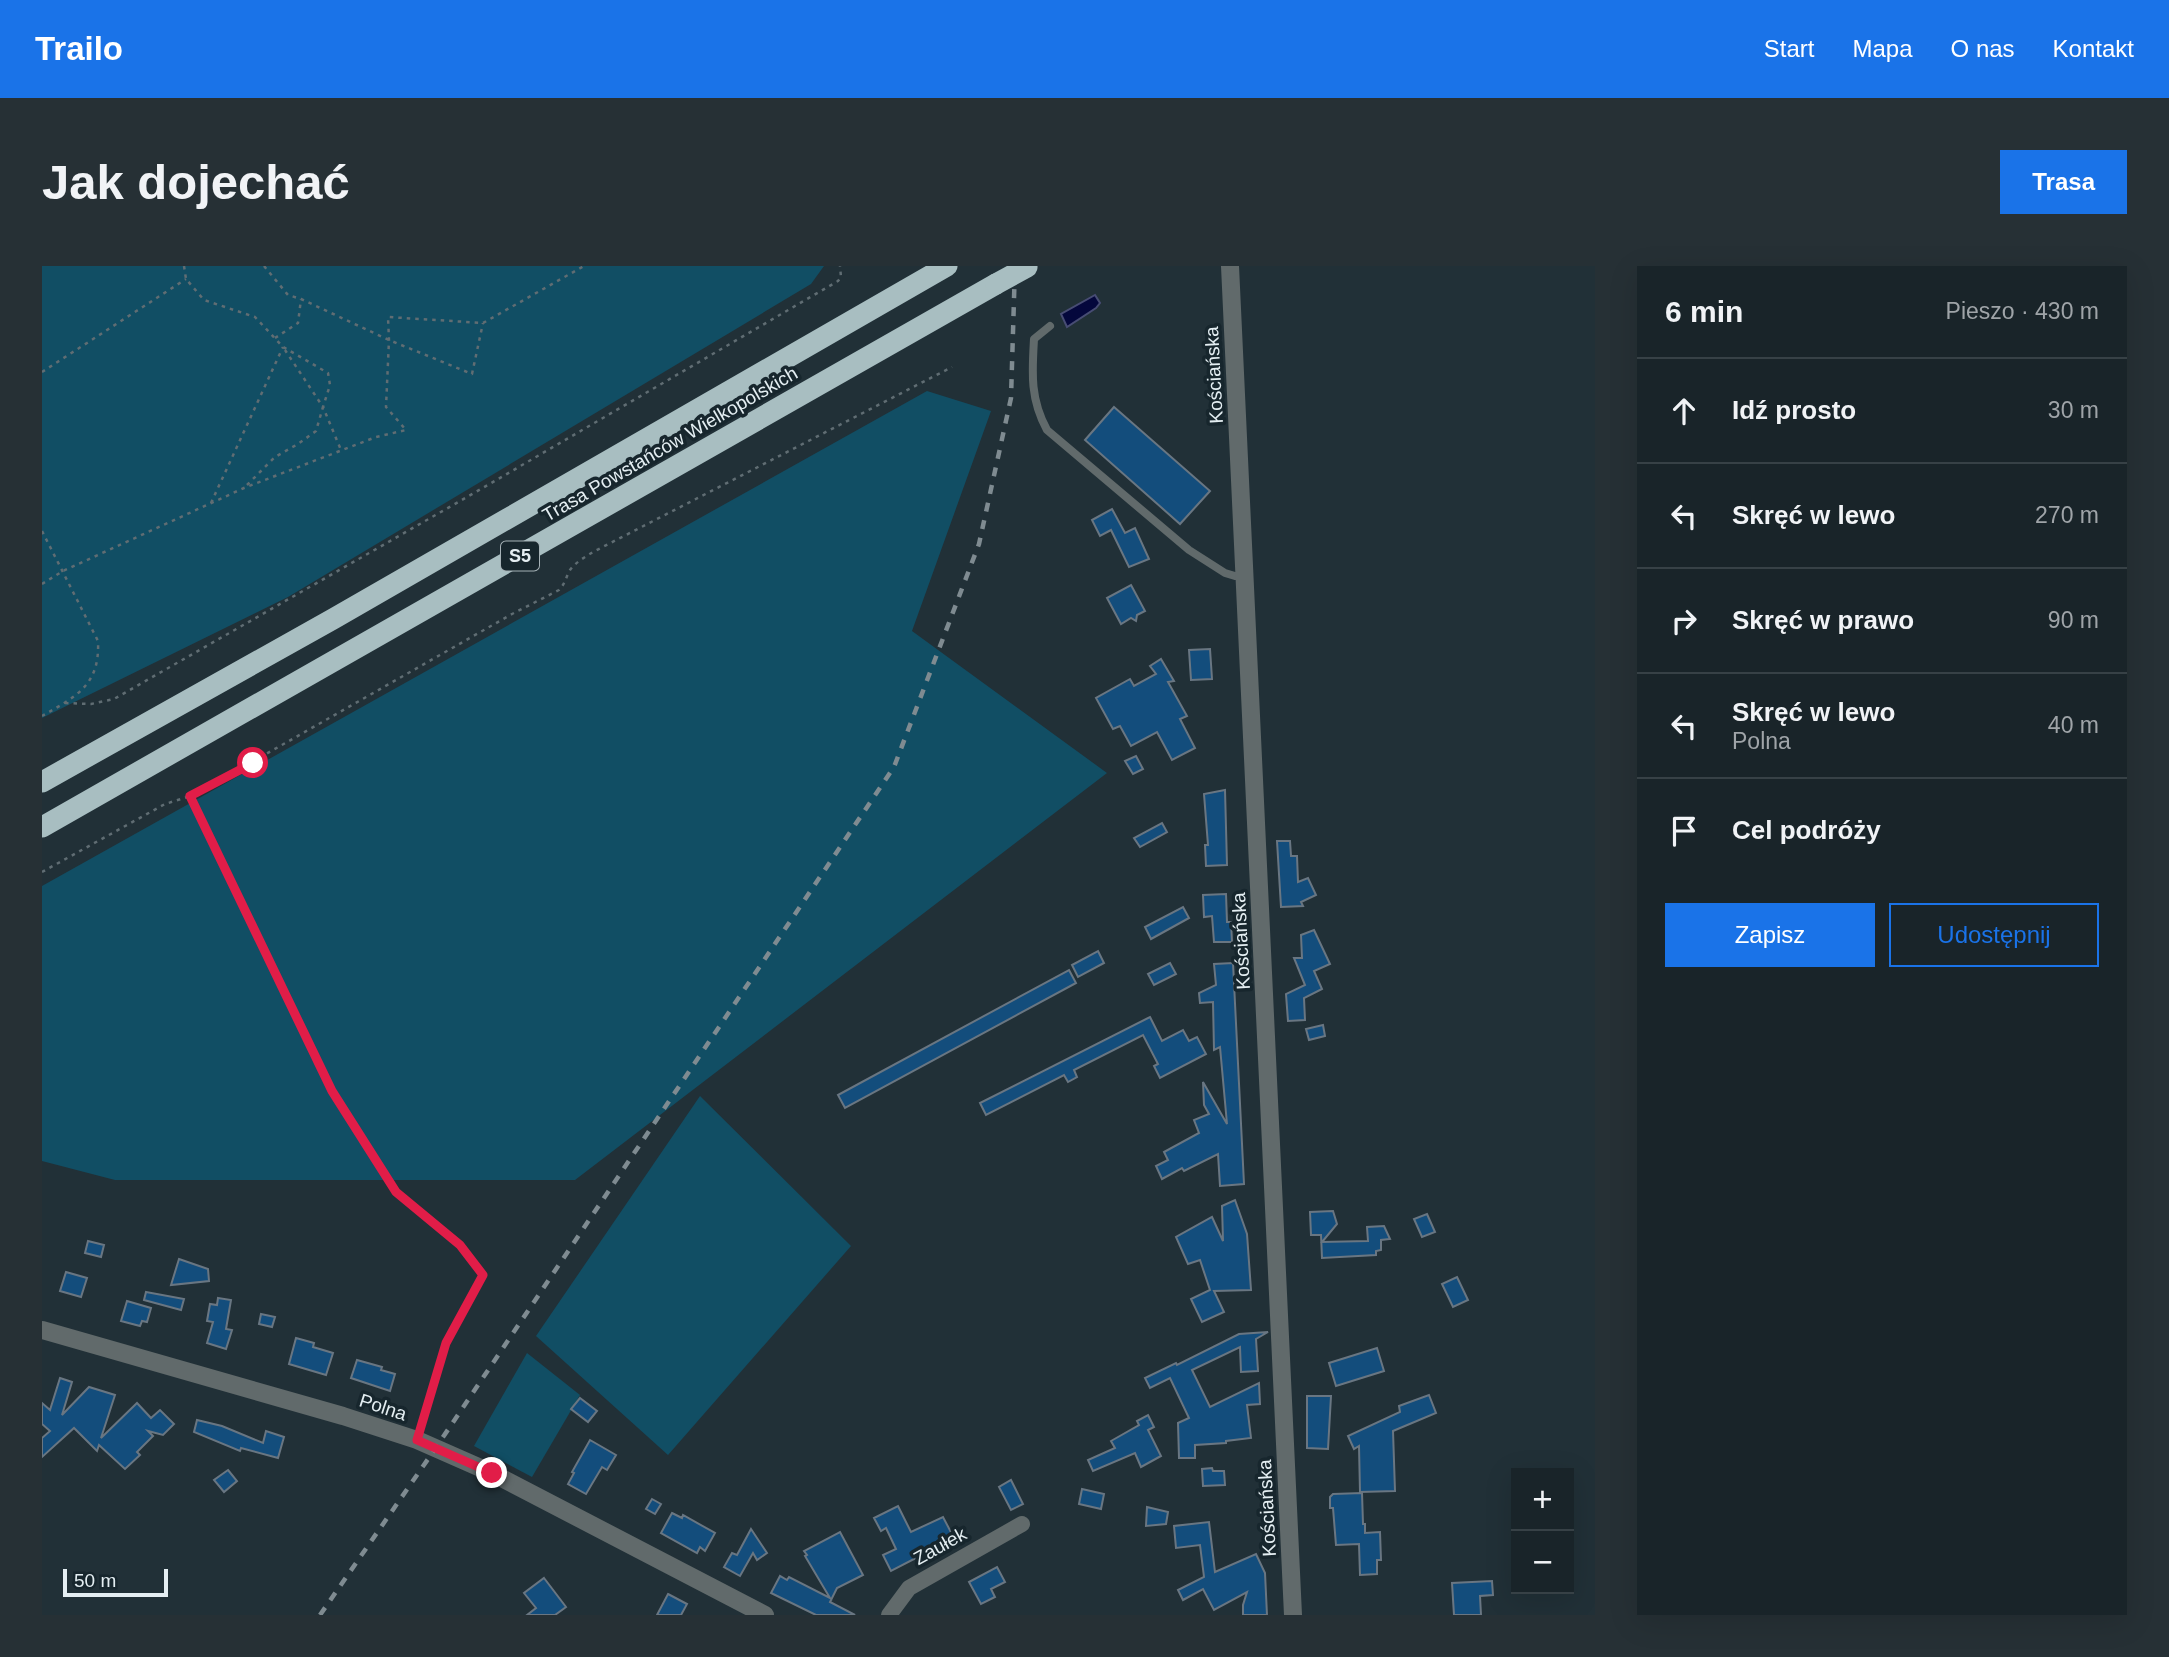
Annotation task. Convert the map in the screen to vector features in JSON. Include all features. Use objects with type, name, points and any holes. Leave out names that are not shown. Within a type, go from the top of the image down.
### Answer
[{"type":"highway","name":"Trasa Powstańców Wielkopolskich","points":[[42,782],[345,612],[947,266]]},
{"type":"highway","name":"Trasa Powstańców Wielkopolskich","points":[[42,827],[1027,266]]},
{"type":"street","name":"Kościańska","points":[[1230,266],[1293,1615]]},
{"type":"street","name":"Polna","points":[[42,1330],[343,1416],[417,1440],[492,1473],[765,1615]]},
{"type":"street","name":"Zaułek","points":[[889,1615],[909,1588],[1022,1524]]},
{"type":"lane","points":[[1050,326],[1034,340],[1032,367],[1037,412],[1047,430],[1189,550],[1225,573],[1245,576]]},
{"type":"path","points":[[184,266],[186,279],[204,300],[255,317],[283,347],[323,407],[341,450]]},
{"type":"path","points":[[264,266],[288,295],[472,374],[483,323]]},
{"type":"path","points":[[42,584],[64,571],[244,488],[376,437],[406,430],[386,407],[388,317],[483,323],[584,266]]},
{"type":"path","points":[[65,703],[91,704],[114,699],[838,281],[841,277],[840,266]]},
{"type":"path","points":[[42,372],[186,279]]},
{"type":"path","points":[[275,338],[298,323],[301,299]]},
{"type":"path","points":[[244,488],[275,457],[316,431],[330,385],[328,373],[283,347]]},
{"type":"path","points":[[211,503],[283,347]]},
{"type":"path","points":[[42,872],[165,804],[190,796],[559,590],[576,563],[593,552],[951,368]]},
{"type":"path","points":[[42,531],[99,641],[99,660],[94,675],[85,687],[42,716]]},
{"type":"path","points":[[190,796],[332,1091],[396,1192],[460,1245],[483,1275],[446,1343],[417,1440]]},
{"type":"shaded area","points":[[42,266],[824,266],[811,284],[288,597],[42,718]]},
{"type":"shaded area","points":[[1095,295],[1100,303],[1096,308],[1067,327],[1061,314]]},
{"type":"shaded area","points":[[927,391],[991,411],[912,631],[1107,773],[575,1180],[115,1180],[42,1161],[42,886]]},
{"type":"shaded area","points":[[700,1096],[851,1246],[668,1455],[536,1336]]},
{"type":"shaded area","points":[[527,1353],[580,1395],[532,1477],[474,1446]]},
{"type":"building","points":[[1114,407],[1210,491],[1180,524],[1085,440]]},
{"type":"building","points":[[1112,509],[1125,533],[1135,528],[1149,559],[1129,567],[1111,530],[1100,536],[1092,520]]},
{"type":"building","points":[[1131,585],[1145,611],[1137,615],[1136,621],[1131,618],[1121,624],[1107,598]]},
{"type":"building","points":[[1210,649],[1212,679],[1191,680],[1189,650]]},
{"type":"building","points":[[1161,659],[1174,681],[1168,682],[1187,716],[1180,719],[1195,748],[1172,760],[1157,732],[1131,746],[1120,726],[1113,729],[1096,698],[1130,679],[1134,686],[1156,674],[1150,666]]},
{"type":"building","points":[[1136,756],[1143,769],[1133,774],[1125,761]]},
{"type":"building","points":[[1225,790],[1227,865],[1206,866],[1205,845],[1208,845],[1204,794]]},
{"type":"building","points":[[1162,823],[1167,832],[1140,847],[1134,838]]},
{"type":"building","points":[[1277,841],[1290,841],[1291,856],[1297,856],[1298,882],[1308,878],[1316,895],[1301,902],[1303,906],[1281,907]]},
{"type":"building","points":[[1226,894],[1227,922],[1231,922],[1232,942],[1214,942],[1212,916],[1204,917],[1203,895]]},
{"type":"building","points":[[1183,907],[1189,918],[1151,939],[1145,927]]},
{"type":"building","points":[[1314,930],[1330,964],[1314,971],[1322,989],[1304,998],[1305,1020],[1288,1021],[1286,994],[1305,985],[1294,958],[1302,958],[1301,935]]},
{"type":"building","points":[[1098,951],[1104,963],[1078,977],[1072,965]]},
{"type":"building","points":[[1170,963],[1176,974],[1154,985],[1148,974]]},
{"type":"building","points":[[1233,963],[1244,1184],[1220,1186],[1218,1154],[1162,1179],[1156,1166],[1168,1160],[1164,1152],[1199,1133],[1194,1120],[1209,1114],[1204,1105],[1203,1082],[1227,1124],[1220,1047],[1214,1050],[1213,1002],[1200,1003],[1199,993],[1216,985],[1214,964]]},
{"type":"building","points":[[1069,970],[1076,983],[845,1108],[838,1095]]},
{"type":"building","points":[[1150,1017],[1162,1041],[1183,1030],[1189,1041],[1197,1037],[1206,1054],[1160,1078],[1154,1066],[1158,1064],[1143,1035],[1074,1070],[1077,1077],[1068,1082],[1064,1075],[986,1115],[980,1103]]},
{"type":"building","points":[[1323,1025],[1325,1036],[1309,1040],[1306,1029]]},
{"type":"building","points":[[1235,1200],[1247,1234],[1251,1290],[1214,1291],[1224,1312],[1202,1322],[1191,1299],[1210,1290],[1200,1260],[1188,1264],[1176,1237],[1212,1217],[1223,1241],[1222,1206]]},
{"type":"building","points":[[1333,1211],[1337,1224],[1322,1242],[1368,1241],[1367,1227],[1384,1226],[1390,1239],[1381,1240],[1381,1250],[1376,1251],[1376,1255],[1322,1258],[1321,1235],[1311,1235],[1310,1212]]},
{"type":"building","points":[[1427,1214],[1435,1232],[1422,1237],[1414,1219]]},
{"type":"building","points":[[88,1241],[104,1245],[101,1257],[85,1253]]},
{"type":"building","points":[[179,1259],[208,1269],[209,1281],[171,1285]]},
{"type":"building","points":[[66,1272],[87,1278],[81,1297],[60,1291]]},
{"type":"building","points":[[1457,1277],[1468,1300],[1453,1307],[1442,1284]]},
{"type":"building","points":[[146,1292],[184,1299],[181,1310],[144,1300]]},
{"type":"building","points":[[218,1298],[231,1300],[226,1329],[232,1330],[226,1349],[207,1343],[213,1322],[207,1321],[210,1304],[217,1305]]},
{"type":"building","points":[[127,1301],[151,1308],[147,1322],[142,1321],[140,1326],[121,1321]]},
{"type":"building","points":[[261,1314],[275,1317],[272,1327],[259,1324]]},
{"type":"building","points":[[1268,1332],[1256,1339],[1258,1371],[1241,1372],[1240,1347],[1192,1370],[1210,1407],[1259,1383],[1260,1404],[1247,1405],[1251,1438],[1195,1445],[1195,1458],[1179,1458],[1178,1423],[1189,1418],[1170,1378],[1150,1388],[1145,1378],[1239,1334]]},
{"type":"building","points":[[296,1338],[314,1343],[313,1347],[333,1353],[326,1375],[289,1364]]},
{"type":"building","points":[[1377,1348],[1384,1371],[1336,1386],[1329,1363]]},
{"type":"building","points":[[357,1360],[395,1374],[390,1391],[351,1378]]},
{"type":"building","points":[[60,1378],[72,1382],[62,1415],[89,1387],[115,1395],[101,1438],[137,1403],[151,1418],[160,1410],[174,1424],[163,1435],[148,1431],[153,1436],[137,1452],[140,1455],[125,1469],[99,1445],[97,1451],[74,1428],[42,1457],[42,1438],[50,1431],[42,1424],[42,1403],[50,1410]]},
{"type":"building","points":[[1429,1395],[1436,1413],[1393,1431],[1395,1491],[1360,1492],[1359,1446],[1354,1449],[1348,1436],[1400,1412],[1399,1406]]},
{"type":"building","points":[[1307,1396],[1331,1396],[1328,1449],[1307,1448]]},
{"type":"building","points":[[580,1398],[597,1411],[588,1422],[571,1409]]},
{"type":"building","points":[[1148,1415],[1154,1427],[1148,1430],[1161,1456],[1141,1467],[1135,1453],[1093,1471],[1088,1460],[1115,1448],[1111,1441],[1139,1425],[1137,1421]]},
{"type":"building","points":[[197,1420],[222,1426],[263,1443],[266,1431],[284,1437],[278,1458],[241,1448],[240,1451],[194,1432]]},
{"type":"building","points":[[590,1440],[616,1455],[607,1470],[602,1467],[586,1494],[568,1484]]},
{"type":"building","points":[[1212,1468],[1213,1471],[1224,1471],[1225,1485],[1203,1486],[1202,1469]]},
{"type":"building","points":[[228,1470],[237,1481],[224,1492],[214,1480]]},
{"type":"building","points":[[1011,1480],[1023,1504],[1011,1510],[999,1487]]},
{"type":"building","points":[[1082,1489],[1104,1494],[1101,1509],[1079,1504]]},
{"type":"building","points":[[1362,1493],[1365,1533],[1380,1532],[1381,1560],[1377,1560],[1377,1574],[1360,1575],[1359,1544],[1336,1545],[1330,1497],[1333,1494]]},
{"type":"building","points":[[652,1499],[661,1504],[655,1514],[646,1509]]},
{"type":"building","points":[[898,1506],[911,1532],[943,1517],[954,1538],[915,1556],[916,1558],[891,1571],[883,1555],[896,1549],[886,1528],[881,1531],[874,1518]]},
{"type":"building","points":[[1147,1507],[1168,1512],[1166,1524],[1146,1526]]},
{"type":"building","points":[[672,1513],[682,1518],[683,1515],[715,1533],[705,1551],[700,1547],[697,1553],[661,1533]]},
{"type":"building","points":[[1209,1522],[1215,1572],[1256,1554],[1265,1573],[1267,1615],[1243,1615],[1247,1592],[1214,1610],[1203,1589],[1183,1600],[1178,1590],[1204,1577],[1200,1545],[1176,1548],[1174,1526]]},
{"type":"building","points":[[751,1529],[767,1553],[757,1560],[753,1553],[740,1576],[724,1567],[732,1553],[737,1555]]},
{"type":"building","points":[[840,1532],[863,1575],[837,1588],[830,1602],[855,1615],[816,1615],[771,1593],[780,1576],[787,1580],[789,1577],[830,1598],[804,1551]]},
{"type":"building","points":[[997,1567],[1005,1582],[991,1589],[995,1597],[981,1604],[969,1582]]},
{"type":"building","points":[[544,1578],[566,1607],[555,1615],[527,1615],[536,1608],[524,1593]]},
{"type":"building","points":[[1492,1581],[1493,1595],[1480,1596],[1481,1615],[1454,1615],[1452,1583]]},
{"type":"building","points":[[668,1594],[687,1604],[681,1615],[657,1615]]},
{"type":"railway","points":[[320,1615],[435,1449],[894,767],[979,544],[1011,398],[1015,266]]},
{"type":"route","points":[[253,763],[190,796],[332,1091],[396,1192],[460,1245],[483,1275],[446,1343],[417,1440],[492,1473]]}]
